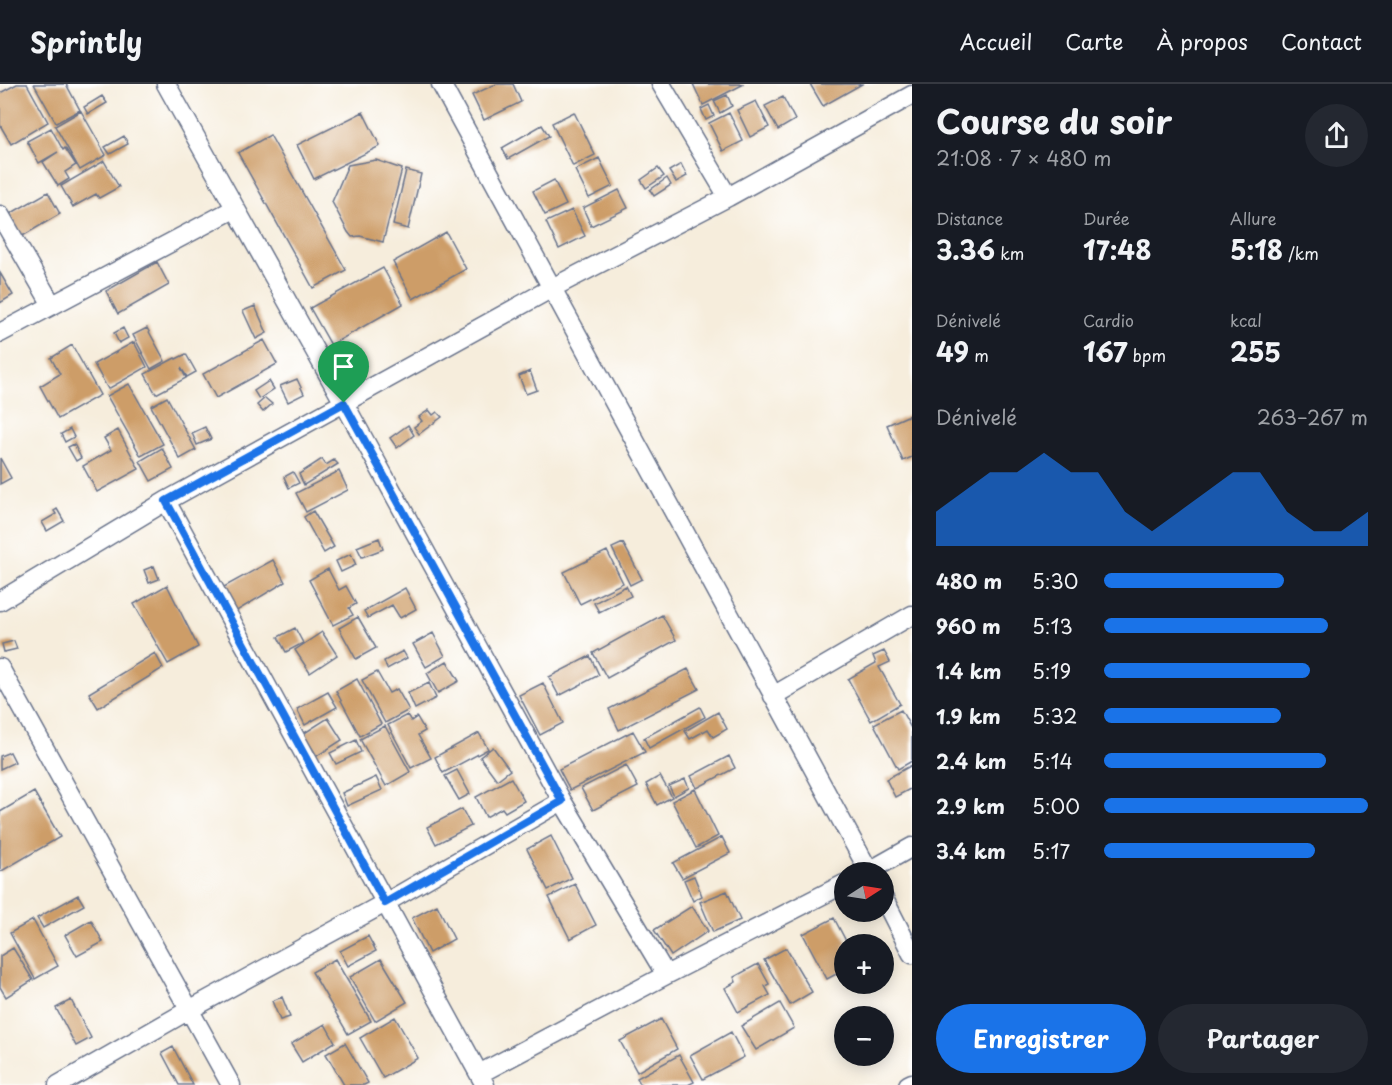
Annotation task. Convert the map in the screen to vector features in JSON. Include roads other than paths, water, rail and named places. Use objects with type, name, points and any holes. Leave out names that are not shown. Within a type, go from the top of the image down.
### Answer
[{"type":"street","points":[[166,84],[562,801],[666,975]]},
{"type":"street","points":[[441,84],[864,862]]},
{"type":"street","points":[[661,84],[728,197]]},
{"type":"street","points":[[0,601],[166,501],[552,288],[728,197],[912,95]]},
{"type":"street","points":[[0,333],[234,208]]},
{"type":"street","points":[[0,215],[52,305]]},
{"type":"street","points":[[166,501],[482,1080],[666,975],[834,889]]},
{"type":"street","points":[[773,696],[912,615]]},
{"type":"street","points":[[0,668],[231,1085]]},
{"type":"street","points":[[58,1085],[189,1010],[385,903],[562,801]]},
{"type":"street","points":[[886,862],[912,847]]},
{"type":"street","points":[[894,919],[912,954]]}]
